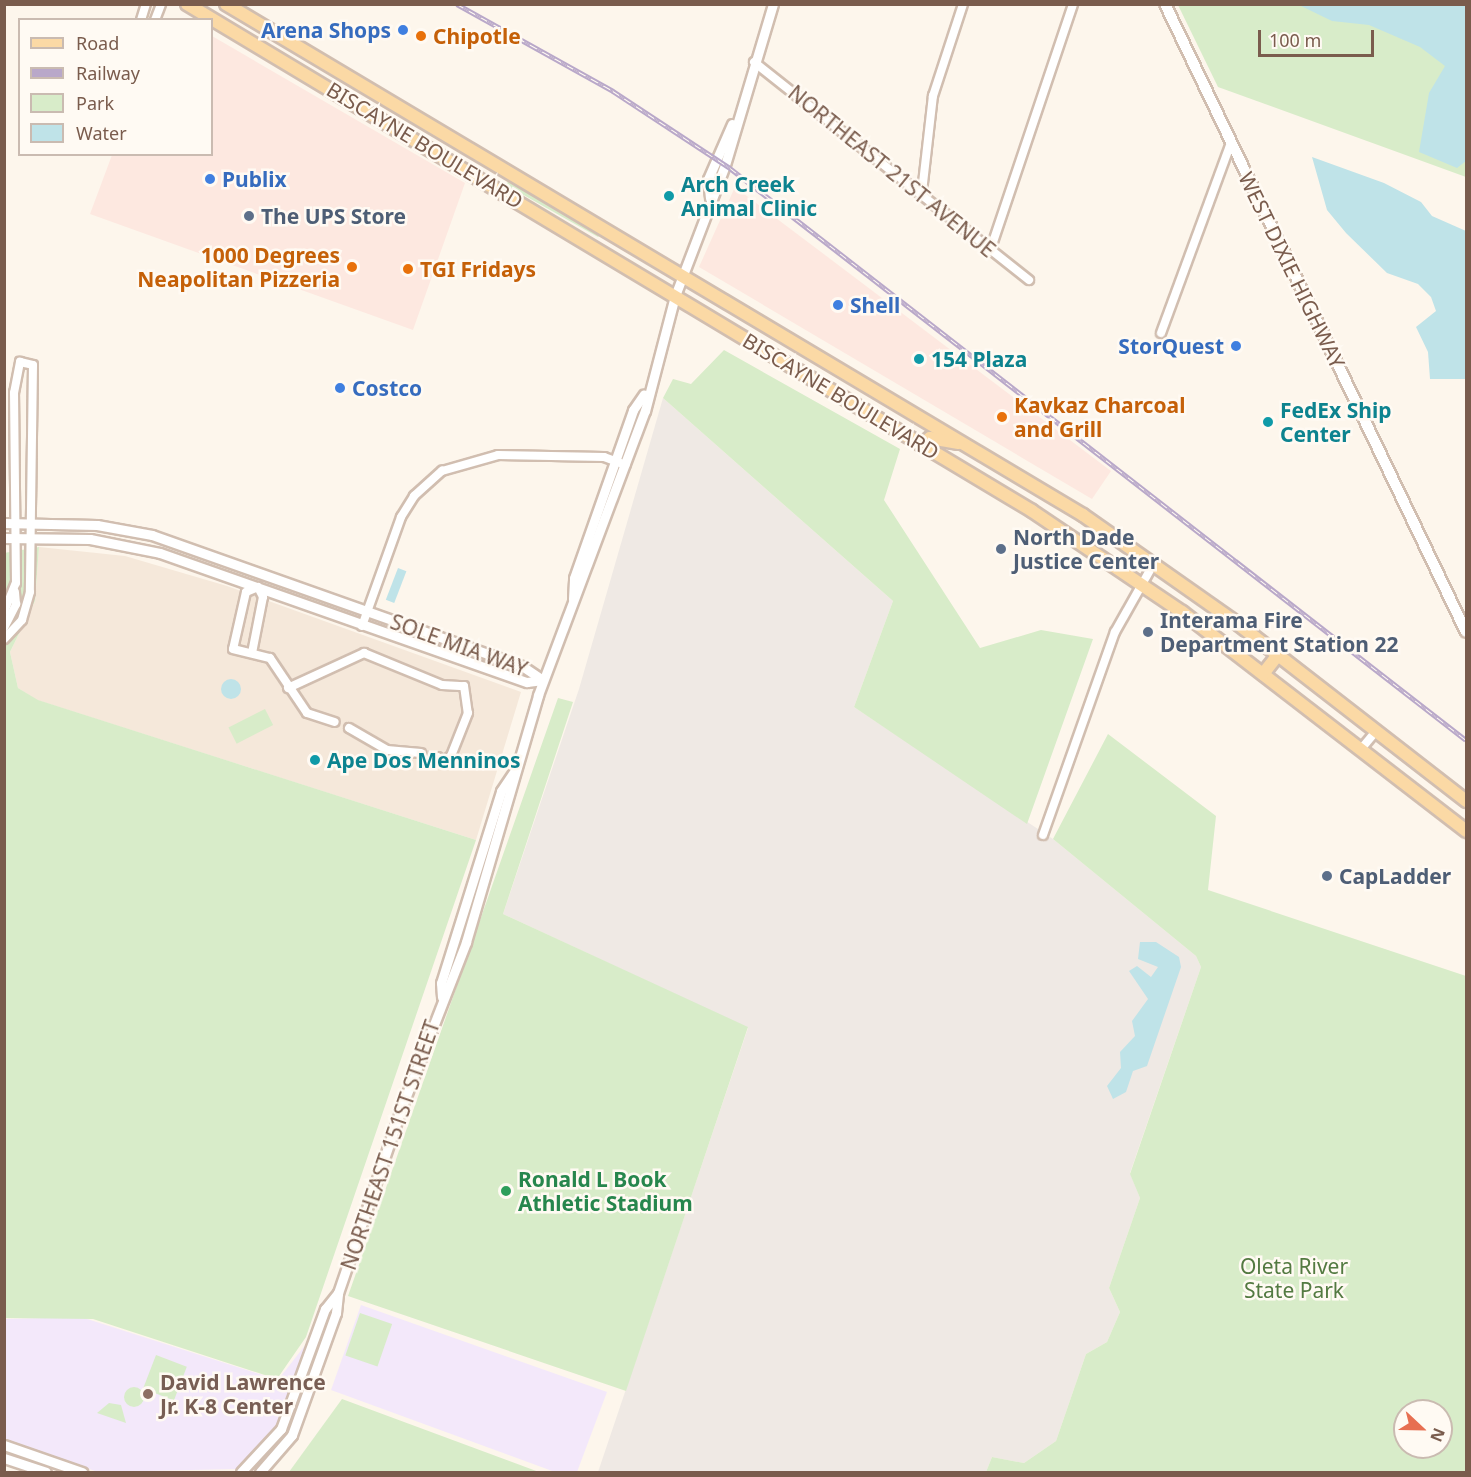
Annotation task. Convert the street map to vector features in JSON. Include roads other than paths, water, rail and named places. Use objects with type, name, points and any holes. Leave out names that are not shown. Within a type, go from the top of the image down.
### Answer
[{"type":"main road","name":"BISCAYNE BOULEVARD","points":[[187,4],[210,18]]},
{"type":"main road","name":"BISCAYNE BOULEVARD","points":[[226,4],[485,158],[682,279],[970,446],[1154,563],[1278,655],[1467,801]]},
{"type":"main road","name":"WEST DIXIE HIGHWAY","points":[[1165,4],[1467,632]]},
{"type":"main road","name":"BISCAYNE BOULEVARD","points":[[213,20],[476,175],[921,444],[1140,583],[1263,674],[1467,831]]},
{"type":"main road","points":[[243,38],[271,46],[293,44]]},
{"type":"main road","points":[[282,61],[300,58],[332,67]]},
{"type":"main road","points":[[476,175],[485,158]]},
{"type":"main road","points":[[921,444],[930,438],[970,446]]},
{"type":"main road","points":[[1263,674],[1278,655]]},
{"type":"street","name":"NORTHEAST 151ST STREET","points":[[260,1472],[291,1435],[315,1375],[338,1293],[442,997],[441,983],[501,791],[515,770],[543,680],[626,465],[645,393],[675,297],[710,198],[708,179],[734,122],[773,4]]},
{"type":"street","points":[[922,192],[933,96],[963,4]]},
{"type":"street","points":[[990,250],[1073,4]]},
{"type":"street","name":"NORTHEAST 21ST AVENUE","points":[[754,62],[922,192],[1029,280]]},
{"type":"street","points":[[1161,333],[1231,143]]},
{"type":"street","points":[[4,628],[16,604],[14,393],[20,362],[33,365],[31,523],[27,609],[4,639]]},
{"type":"street","name":"NORTHEAST 151ST STREET","points":[[573,599],[570,590],[615,460],[645,393]]},
{"type":"street","points":[[362,626],[407,504],[442,471],[498,455],[615,460],[626,465]]},
{"type":"street","name":"SOLE MIA WAY","points":[[4,523],[124,529],[263,573],[531,669],[543,680]]},
{"type":"street","name":"SOLE MIA WAY","points":[[4,538],[131,545],[258,587],[362,626],[527,682],[543,680]]},
{"type":"street","points":[[1043,835],[1115,632],[1140,583],[1154,563]]},
{"type":"street","points":[[252,653],[263,597],[258,587],[263,573]]},
{"type":"street","points":[[258,587],[246,592],[233,649],[273,661],[288,688],[307,713],[335,722]]},
{"type":"street","points":[[4,612],[15,591]]},
{"type":"street","points":[[288,688],[364,653],[442,685],[464,686],[468,713],[452,756],[442,762],[438,757]]},
{"type":"street","points":[[350,728],[387,750],[421,753]]},
{"type":"street","points":[[1361,749],[1376,730]]},
{"type":"street","name":"NORTHEAST 151ST STREET","points":[[241,1473],[267,1449],[290,1410],[325,1309],[338,1293]]},
{"type":"street","points":[[312,1346],[315,1375]]},
{"type":"street","points":[[4,1445],[82,1473]]},
{"type":"street","points":[[4,1458],[46,1473]]},
{"type":"water","points":[[1299,5],[1466,5],[1466,161],[1457,168],[1419,152],[1429,93],[1445,66],[1420,47],[1369,25],[1332,21]]},
{"type":"water","points":[[1312,157],[1384,183],[1421,202],[1432,216],[1466,231],[1466,379],[1430,379],[1428,352],[1416,327],[1436,311],[1431,297],[1418,284],[1387,273],[1346,233],[1327,210]]},
{"type":"water","points":[[398,568],[406,571],[394,603],[386,600]]},
{"type":"water","points":[[231,679],[238,682],[241,689],[238,696],[231,699],[224,696],[221,689],[224,682]]},
{"type":"water","points":[[1140,942],[1156,942],[1179,957],[1181,967],[1147,1066],[1133,1071],[1126,1092],[1113,1099],[1107,1086],[1121,1068],[1120,1052],[1135,1036],[1132,1021],[1148,999],[1129,971],[1137,966],[1151,977],[1158,967],[1138,959]]},
{"type":"tunnel","points":[[421,753],[438,757]]},
{"type":"railway","points":[[457,4],[613,91],[730,168],[1466,740]]},
{"type":"place","name":"Arena Shops","points":[[403,30]]},
{"type":"place","name":"Chipotle","points":[[421,36]]},
{"type":"place","name":"Publix","points":[[210,179]]},
{"type":"place","name":"Arch Creek Animal Clinic","points":[[669,196]]},
{"type":"place","name":"The UPS Store","points":[[249,216]]},
{"type":"place","name":"1000 Degrees Neapolitan Pizzeria","points":[[352,267]]},
{"type":"place","name":"TGI Fridays","points":[[408,269]]},
{"type":"place","name":"Shell","points":[[838,305]]},
{"type":"place","name":"StorQuest","points":[[1236,346]]},
{"type":"place","name":"154 Plaza","points":[[919,359]]},
{"type":"place","name":"Costco","points":[[340,388]]},
{"type":"place","name":"Kavkaz Charcoal and Grill","points":[[1002,417]]},
{"type":"place","name":"FedEx Ship Center","points":[[1268,422]]},
{"type":"place","name":"North Dade Justice Center","points":[[1001,549]]},
{"type":"place","name":"Interama Fire Department Station 22","points":[[1148,632]]},
{"type":"place","name":"Ape Dos Menninos","points":[[315,760]]},
{"type":"place","name":"CapLadder","points":[[1327,876]]},
{"type":"place","name":"Ronald L Book Athletic Stadium","points":[[506,1191]]},
{"type":"place","name":"David Lawrence Jr. K-8 Center","points":[[148,1394]]},
{"type":"park label","name":"Oleta River State Park","points":[[1294,1278]]}]
